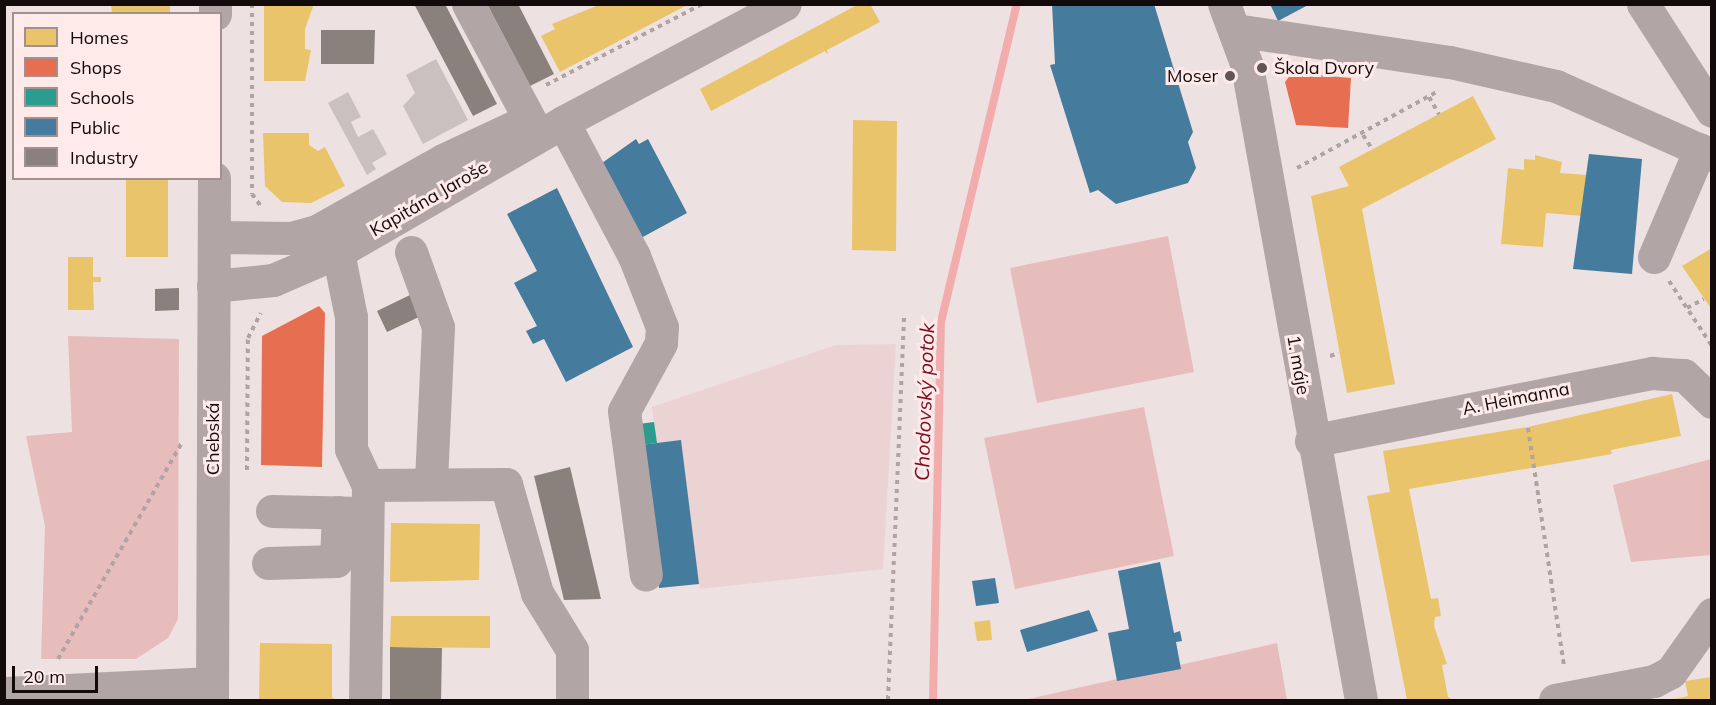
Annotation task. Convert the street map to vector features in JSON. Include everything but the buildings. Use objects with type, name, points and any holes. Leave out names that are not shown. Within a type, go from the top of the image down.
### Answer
[{"type":"street","points":[[468,4],[530,120]]},
{"type":"street","name":"Kapitána Jaroše","points":[[213,286],[273,280],[338,252],[563,122],[785,4]]},
{"type":"street","points":[[1643,4],[1712,111]]},
{"type":"street","name":"1. máje","points":[[1361,700],[1311,441],[1267,183],[1229,17],[1462,64],[1557,86],[1706,152]]},
{"type":"street","name":"Kapitána Jaroše","points":[[214,237],[291,238],[317,231],[443,160],[530,120],[634,84]]},
{"type":"street","points":[[563,122],[633,255],[662,327],[661,343],[624,411],[646,575]]},
{"type":"street","points":[[1654,257],[1706,152]]},
{"type":"street","name":"Chebská","points":[[212,692],[213,180]]},
{"type":"street","points":[[338,252],[351,317],[351,449],[358,503],[365,700]]},
{"type":"street","points":[[411,252],[438,327],[431,481]]},
{"type":"street","name":"A. Heimanna","points":[[1311,441],[1661,373],[1684,375],[1712,402]]},
{"type":"street","points":[[272,511],[358,503],[431,481],[506,484],[537,593],[572,650],[572,700]]},
{"type":"street","points":[[268,563],[336,561],[358,503]]},
{"type":"street","points":[[1562,699],[1654,681],[1671,672],[1712,614]]},
{"type":"street","points":[[5,693],[212,692]]},
{"type":"path","points":[[252,4],[252,194],[264,211]]},
{"type":"path","points":[[1267,183],[1363,135],[1429,97],[1462,64]]},
{"type":"path","points":[[1429,97],[1439,114]]},
{"type":"path","points":[[1363,135],[1372,149]]},
{"type":"path","points":[[1687,308],[1704,298]]},
{"type":"path","points":[[888,700],[904,316]]},
{"type":"path","points":[[1523,398],[1562,699]]},
{"type":"path","points":[[53,668],[186,435]]},
{"type":"shaded area","points":[[1168,236],[1194,372],[1037,403],[1010,268]]},
{"type":"shaded area","points":[[68,336],[179,339],[178,619],[168,638],[136,659],[41,659],[45,526],[26,436],[72,432]]},
{"type":"shaded area","points":[[896,344],[883,569],[700,589],[699,584],[659,588],[639,424],[654,422],[652,407],[836,345]]},
{"type":"shaded area","points":[[1144,407],[1174,556],[1015,589],[984,438]]},
{"type":"shaded area","points":[[1711,459],[1711,555],[1631,562],[1613,485]]},
{"type":"shaded area","points":[[1277,643],[1287,700],[1024,700]]},
{"type":"waterway","name":"Chodovský potok","points":[[933,700],[941,322],[1017,4]]},
{"type":"place","name":"Škola Dvory","points":[[1262,68]]},
{"type":"place","name":"Moser","points":[[1230,76]]}]
